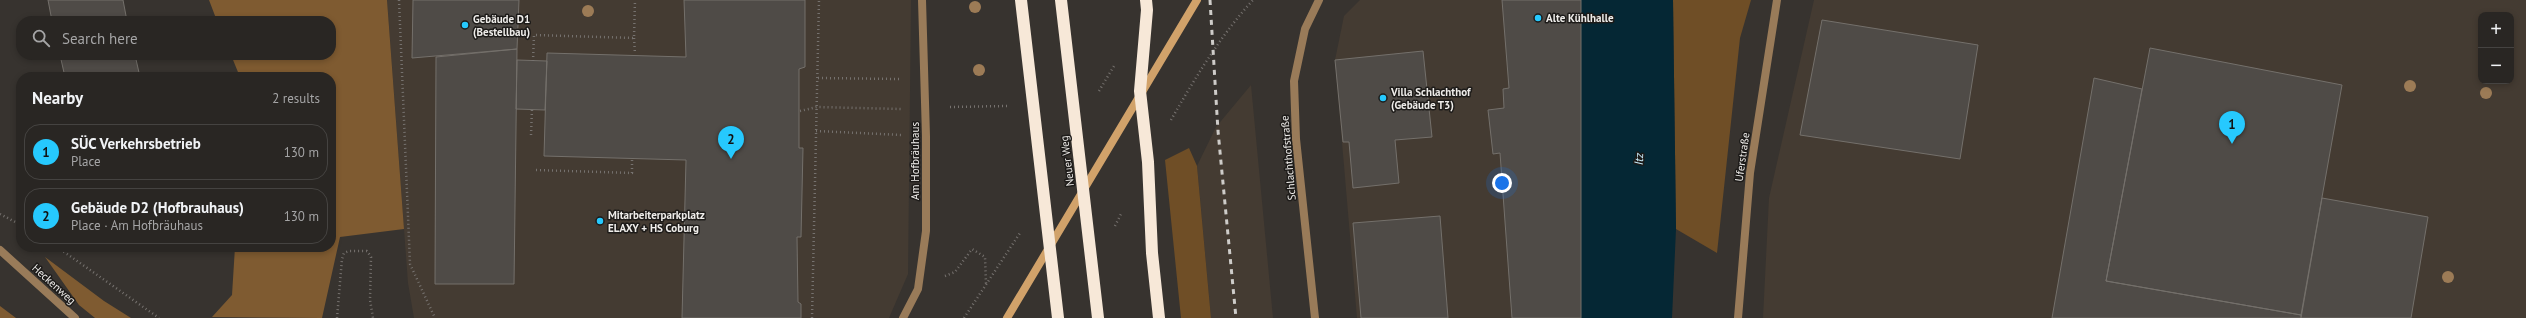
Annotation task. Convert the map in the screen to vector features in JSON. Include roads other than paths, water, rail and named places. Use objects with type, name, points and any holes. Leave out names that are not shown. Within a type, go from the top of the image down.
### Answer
[{"type":"highway","points":[[1021,0],[1058,318]]},
{"type":"highway","name":"Neuer Weg","points":[[1061,0],[1098,318]]},
{"type":"highway","points":[[1146,0],[1147,10],[1140,91],[1148,162],[1152,253],[1159,318]]},
{"type":"street","name":"Am Hofbräuhaus","points":[[903,318],[918,289],[926,231],[926,136],[922,0]]},
{"type":"street","points":[[1007,318],[1140,91],[1197,0]]},
{"type":"street","name":"Schlachthofstraße","points":[[1315,318],[1296,139],[1294,81],[1306,29],[1320,0]]},
{"type":"street","name":"Uferstraße","points":[[1738,318],[1750,173],[1777,0]]},
{"type":"street","name":"Heckenweg","points":[[0,250],[75,318]]},
{"type":"water","name":"Itz","points":[[1581,0],[1673,0],[1676,229],[1672,318],[1581,318]]},
{"type":"railway","points":[[1210,0],[1218,131],[1236,318]]},
{"type":"place","name":"Alte Kühlhalle","points":[[1538,18]]},
{"type":"place","name":"Gebäude D1 (Bestellbau)","points":[[465,25]]},
{"type":"place","name":"Villa Schlachthof (Gebäude T3)","points":[[1383,98]]},
{"type":"place","name":"SÜC Verkehrsbetrieb","points":[[2232,144]]},
{"type":"place","name":"Gebäude D2 (Hofbrauhaus)","points":[[731,159]]},
{"type":"place","name":"Mitarbeiterparkplatz ELAXY + HS Coburg","points":[[600,221]]}]
